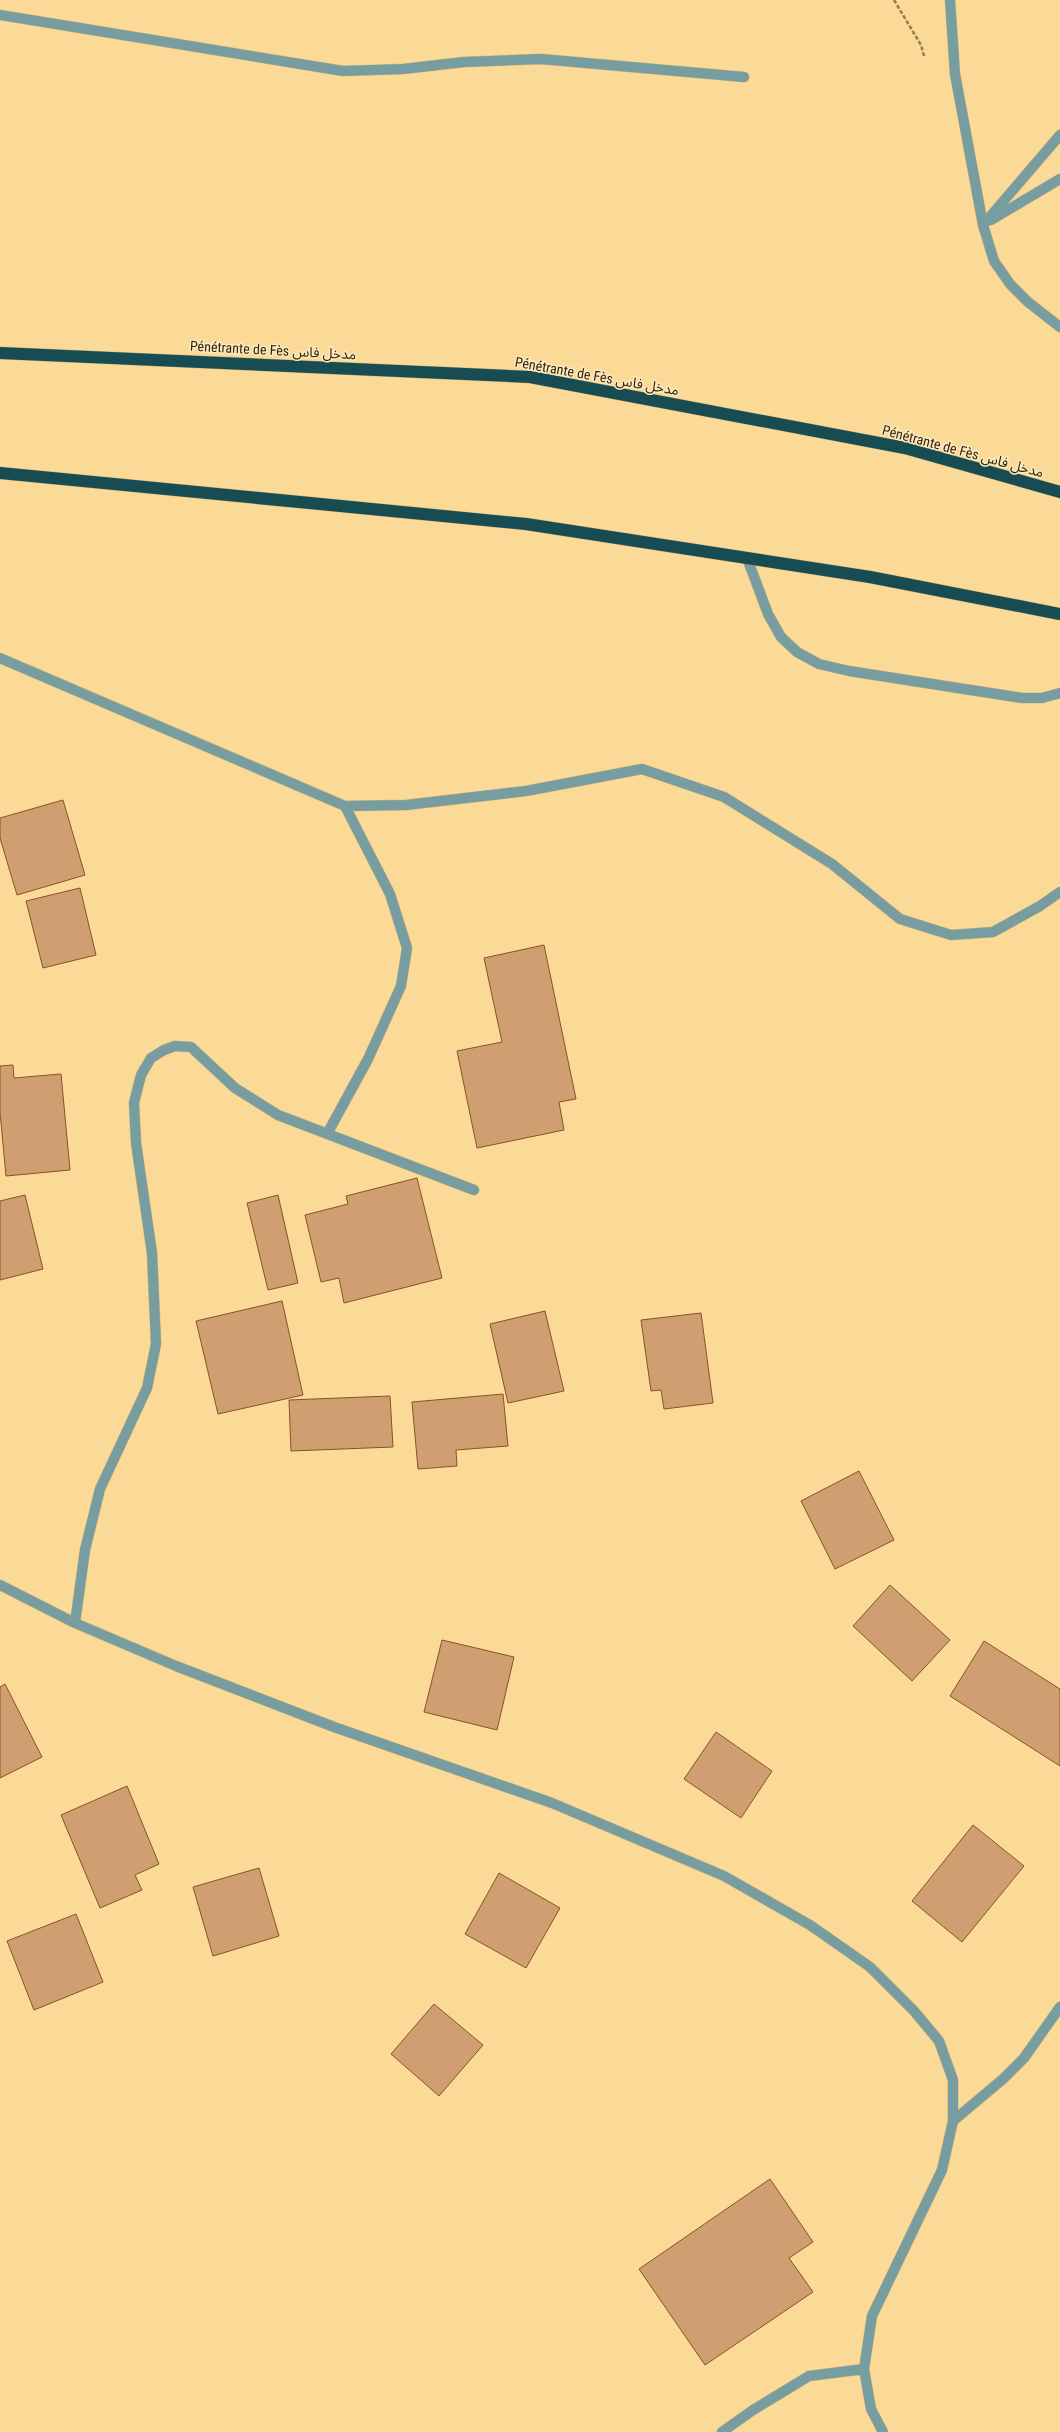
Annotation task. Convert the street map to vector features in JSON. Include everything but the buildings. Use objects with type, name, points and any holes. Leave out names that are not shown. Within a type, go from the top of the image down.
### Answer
[{"type":"highway","name":"Pénétrante de Fès مدخل فاس","points":[[0,353],[530,377],[905,448],[1060,492]]},
{"type":"highway","points":[[0,473],[526,524],[870,577],[1060,614]]},
{"type":"street","points":[[950,0],[955,74],[983,225],[994,261],[1010,284],[1028,302],[1060,327]]},
{"type":"street","points":[[0,15],[343,71],[403,69],[464,62],[541,59],[744,77]]},
{"type":"street","points":[[983,225],[1060,135]]},
{"type":"street","points":[[983,225],[1060,179]]},
{"type":"street","points":[[747,558],[768,614],[781,637],[797,652],[819,664],[849,671],[1022,698],[1042,698],[1060,693]]},
{"type":"street","points":[[0,658],[345,806],[406,805],[526,791],[642,769],[724,797],[832,864],[900,919],[951,935],[993,932],[1040,906],[1060,892]]},
{"type":"street","points":[[327,1134],[368,1059],[401,986],[407,948],[390,894],[345,806]]},
{"type":"street","points":[[75,1622],[85,1550],[100,1489],[147,1388],[156,1344],[152,1253],[136,1130],[134,1103],[141,1075],[151,1058],[174,1046],[191,1047],[235,1088],[278,1115],[474,1190]]},
{"type":"street","points":[[0,1585],[75,1622],[176,1666],[327,1724],[552,1803],[724,1876],[810,1925],[870,1967],[914,2011],[939,2041],[953,2080],[953,2121],[942,2170],[872,2316],[864,2370],[871,2409],[883,2432]]},
{"type":"street","points":[[953,2121],[1003,2079],[1024,2058],[1060,2006]]},
{"type":"street","points":[[722,2432],[753,2410],[809,2376],[864,2370]]}]
